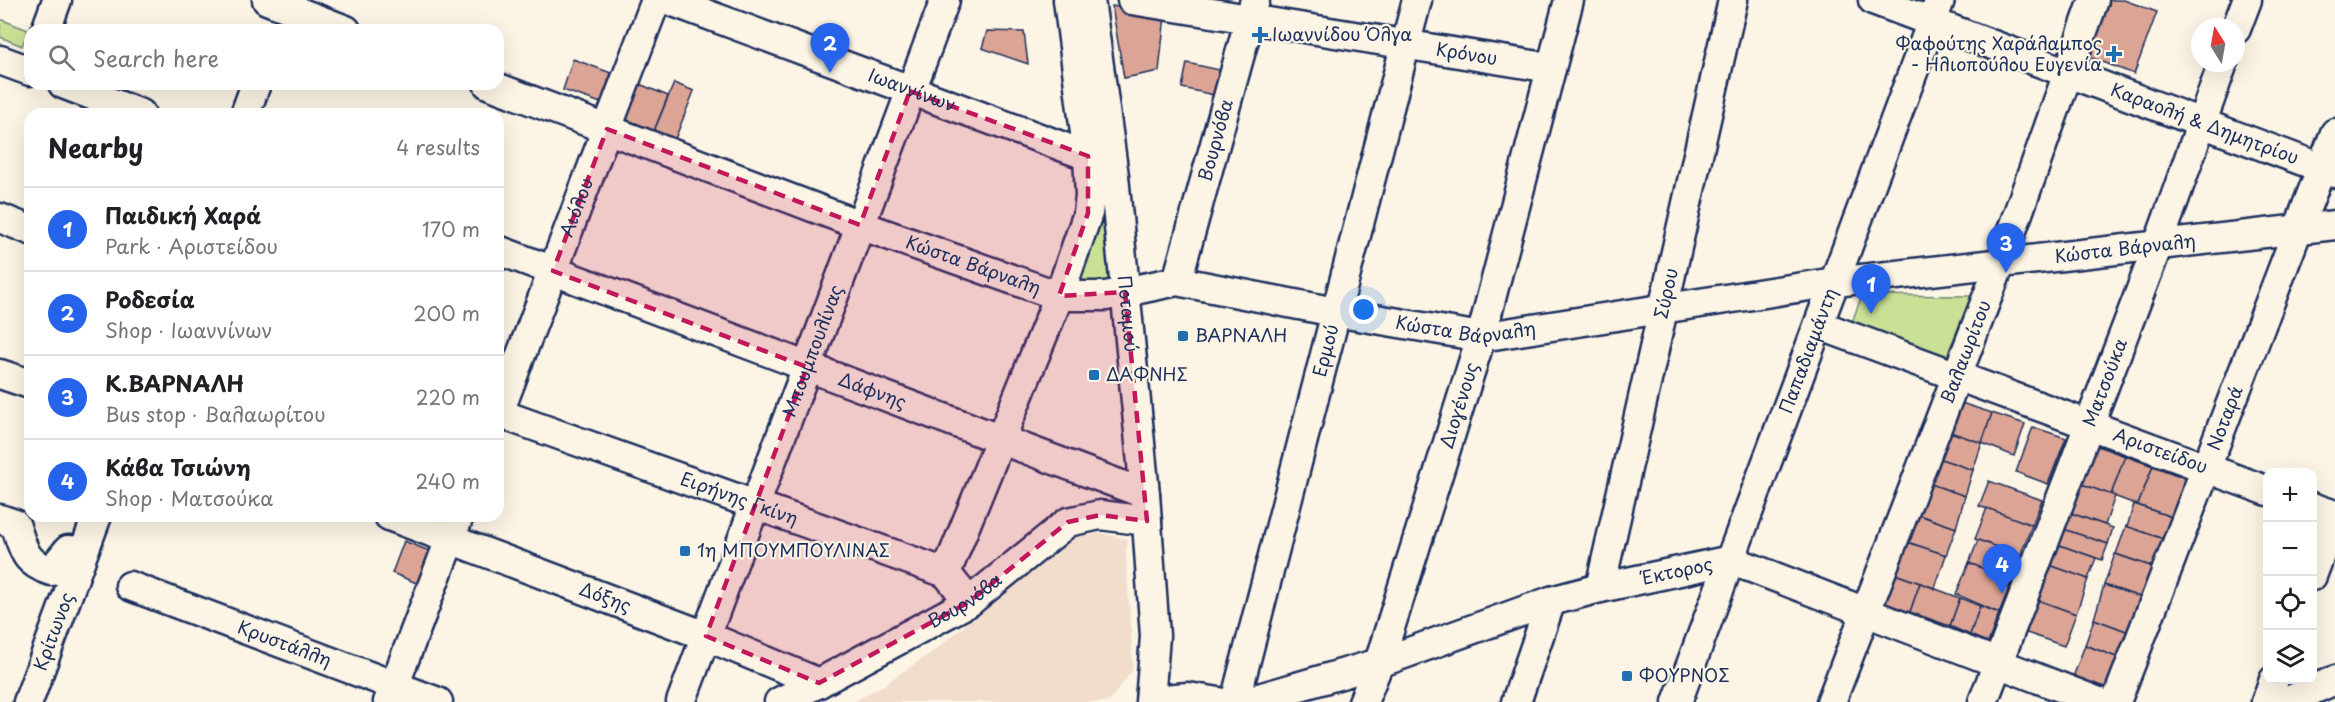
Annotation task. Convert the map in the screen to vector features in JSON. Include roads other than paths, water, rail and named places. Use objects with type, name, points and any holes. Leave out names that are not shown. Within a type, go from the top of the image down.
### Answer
[{"type":"street","points":[[48,24],[57,0]]},
{"type":"street","name":"Αιόλου","points":[[504,398],[656,0]]},
{"type":"street","name":"Ιωαννίνων","points":[[668,0],[1088,156]]},
{"type":"street","name":"Μπουμπουλίνας","points":[[681,702],[945,0]]},
{"type":"street","points":[[1059,296],[1088,213],[1090,196],[1088,156],[1068,0]]},
{"type":"street","name":"Ποταμού","points":[[1090,0],[1114,176],[1146,507],[1155,636],[1150,701]]},
{"type":"street","name":"Κρόνου","points":[[1132,0],[1252,10],[1405,46],[1551,68]]},
{"type":"street","name":"Ερμού","points":[[1235,702],[1418,0]]},
{"type":"street","name":"Διογένους","points":[[1364,702],[1379,663],[1481,337],[1569,0]]},
{"type":"street","name":"Σύρου","points":[[1600,588],[1733,0]]},
{"type":"street","name":"Καραολή & Δημητρίου","points":[[1873,0],[1936,11],[2068,73],[2328,171]]},
{"type":"street","name":"Βαλαωρίτου","points":[[1831,702],[2000,264],[2094,0]]},
{"type":"street","points":[[2240,18],[2247,0]]},
{"type":"street","points":[[279,9],[327,24]]},
{"type":"street","name":"Βουρνόβα","points":[[1178,281],[1252,10]]},
{"type":"street","name":"Παπαδιαμάντη","points":[[1677,702],[1936,11]]},
{"type":"street","points":[[0,60],[24,69]]},
{"type":"street","name":"Ματσούκα","points":[[1983,702],[2158,245],[2220,72]]},
{"type":"street","points":[[79,90],[125,108]]},
{"type":"street","points":[[247,108],[254,90]]},
{"type":"street","name":"Κώστα Βάρναλη","points":[[504,90],[860,225],[1059,296],[1087,297],[1125,292],[1161,282],[1178,281],[1335,312],[1481,337],[1662,311],[1835,282],[2335,225]]},
{"type":"street","name":"Νοταρά","points":[[2116,702],[2298,228],[2328,171],[2335,133]]},
{"type":"street","points":[[0,218],[24,228]]},
{"type":"street","name":"Δάφνης","points":[[504,252],[999,439],[1146,507]]},
{"type":"street","name":"Βουρνόβα","points":[[946,573],[1059,296]]},
{"type":"street","name":"Αριστείδου","points":[[1819,325],[2263,489]]},
{"type":"street","points":[[0,374],[24,382]]},
{"type":"street","name":"Ειρήνης Γκίνη","points":[[504,416],[946,573]]},
{"type":"street","name":"Βουρνόβα","points":[[779,702],[819,683],[969,602],[1068,522],[1146,507]]},
{"type":"street","points":[[2317,508],[2335,515],[2317,565]]},
{"type":"street","points":[[0,519],[15,524],[27,558],[35,566],[51,571],[68,550],[82,551],[80,561]]},
{"type":"street","name":"Κρίτωνος","points":[[28,702],[95,522]]},
{"type":"street","name":"Δόξης","points":[[422,522],[455,528],[819,683]]},
{"type":"street","points":[[392,694],[455,528]]},
{"type":"street","name":"Έκτορος","points":[[1245,702],[1379,663],[1551,601],[1731,560],[2099,702]]},
{"type":"street","points":[[946,573],[969,602]]},
{"type":"street","name":"Κρυστάλλη","points":[[130,586],[392,694],[438,702]]},
{"type":"street","points":[[1516,702],[1551,601]]},
{"type":"street","points":[[2286,702],[2335,680]]},
{"type":"street","points":[[2266,702],[2273,684]]},
{"type":"street","points":[[1150,701],[1188,697],[1219,702]]},
{"type":"place","name":"Ιωαννίδου Όλγα","points":[[1260,35]]},
{"type":"place","name":"Φαφούτης Χαράλαμπος - Ηλιοπούλου Ευγενία","points":[[2114,54]]},
{"type":"place","name":"Ροδεσία","points":[[830,73]]},
{"type":"place","name":"Κ.ΒΑΡΝΑΛΗ","points":[[2006,273]]},
{"type":"place","name":"Παιδική Χαρά","points":[[1871,314]]},
{"type":"place","name":"ΒΑΡΝΑΛΗ","points":[[1183,336]]},
{"type":"place","name":"ΔΑΦΝΗΣ","points":[[1094,375]]},
{"type":"place","name":"1η ΜΠΟΥΜΠΟΥΛΙΝΑΣ","points":[[685,551]]},
{"type":"place","name":"Κάβα Τσιώνη","points":[[2002,594]]},
{"type":"place","name":"ΦΟΥΡΝΟΣ","points":[[1627,676]]}]
